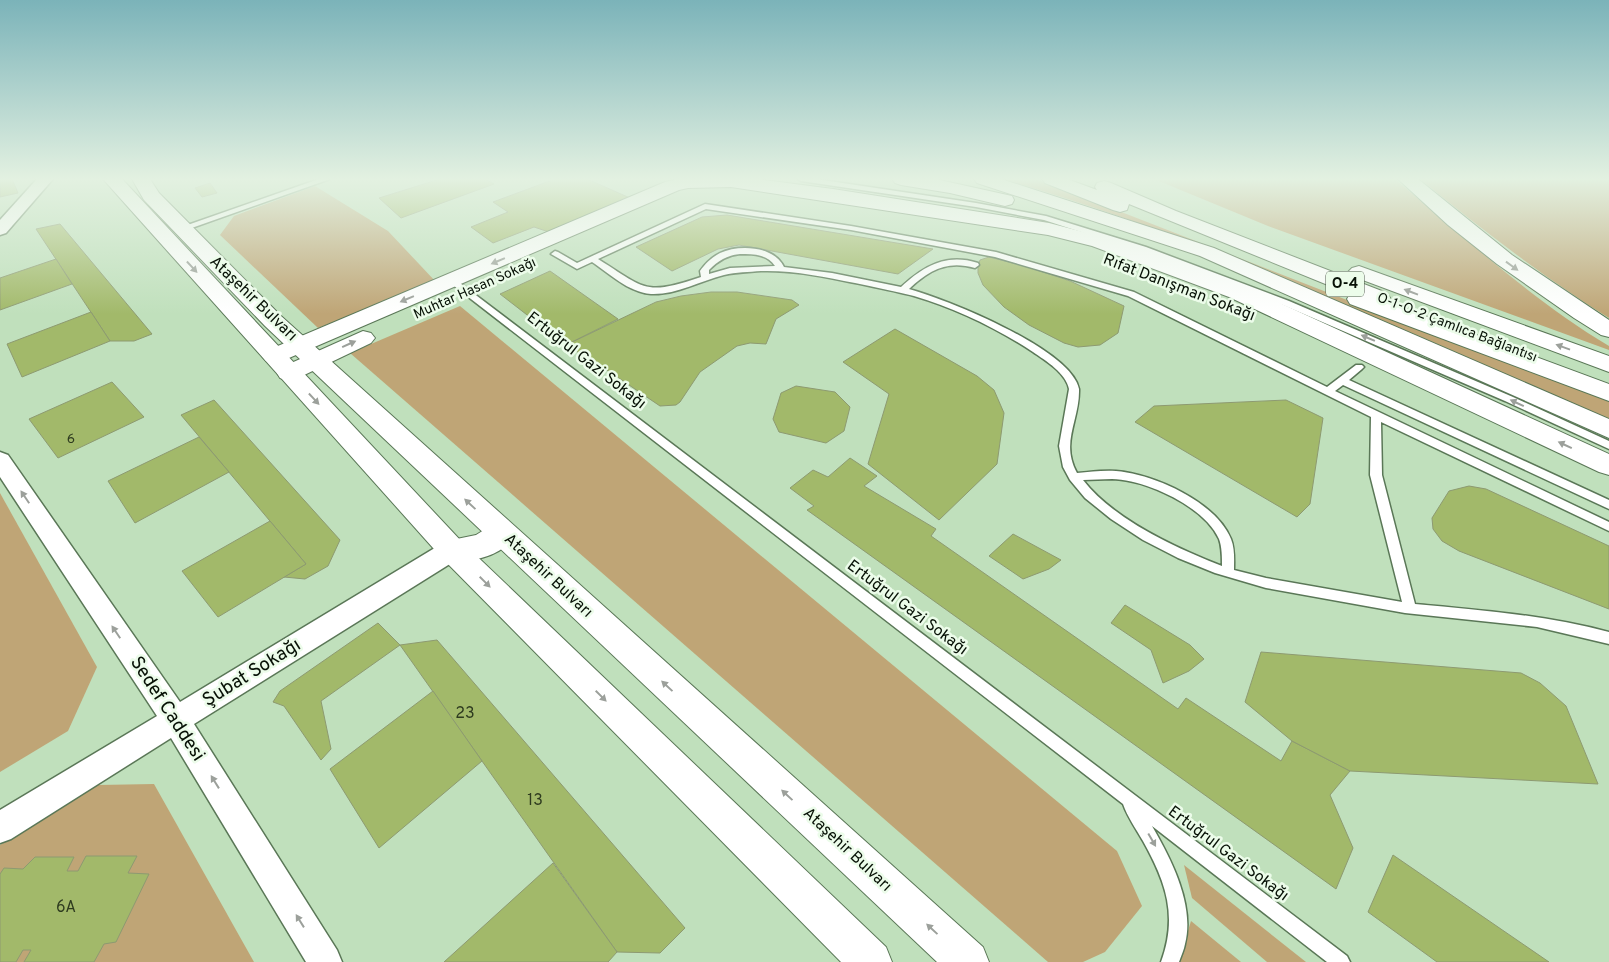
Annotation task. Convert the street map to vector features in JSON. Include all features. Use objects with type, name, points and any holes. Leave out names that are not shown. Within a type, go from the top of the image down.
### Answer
[{"type":"main road","name":"Ataşehir Bulvarı","points":[[155,224],[295,359],[502,534],[968,962]]},
{"type":"main road","name":"Ataşehir Bulvarı","points":[[180,224],[273,321],[295,359],[452,550],[871,962]]},
{"type":"main road","name":"Muhtar Hasan Sokağı","points":[[295,359],[460,286],[592,224]]},
{"type":"main road","name":"Muhtar Hasan Sokağı","points":[[460,286],[554,254],[612,224]]},
{"type":"main road","name":"Rıfat Danışman Sokağı","points":[[944,224],[999,232],[1061,245],[1218,300],[1351,374],[1609,485]]},
{"type":"main road","name":"Rıfat Danışman Sokağı","points":[[1013,224],[1099,242],[1237,292],[1609,465]]},
{"type":"main road","points":[[1097,224],[1201,256],[1370,323]]},
{"type":"main road","points":[[1120,224],[1207,252],[1609,429]]},
{"type":"main road","points":[[1166,224],[1609,393]]},
{"type":"main road","name":"O-1-O-2 Çamlıca Bağlantısı","points":[[1192,224],[1609,385]]},
{"type":"main road","name":"O-1-O-2 Çamlıca Bağlantısı","points":[[1231,224],[1609,364]]},
{"type":"main road","points":[[1458,224],[1493,252],[1558,298],[1609,330]]},
{"type":"main road","points":[[452,550],[483,546],[502,534]]},
{"type":"street","name":"Sedef Caddesi","points":[[0,460],[176,720],[326,962]]},
{"type":"street","name":"Şubat Sokağı","points":[[0,828],[452,550]]},
{"type":"lane","points":[[184,228],[196,224]]},
{"type":"lane","points":[[554,254],[577,266],[667,224]]},
{"type":"lane","points":[[824,224],[996,255],[1131,294],[1328,392],[1609,527]]},
{"type":"lane","points":[[1064,224],[1143,249],[1286,303],[1609,445]]},
{"type":"lane","points":[[705,277],[704,271],[713,262],[734,252],[746,251],[769,255],[779,262],[781,268]]},
{"type":"lane","points":[[592,259],[631,284],[652,291],[670,289],[705,277],[746,269],[781,268],[818,273],[903,290],[955,308],[1020,341],[1054,362],[1071,381],[1074,394],[1064,448],[1066,463],[1074,477],[1098,503],[1129,525],[1177,550],[1228,572],[1256,580],[1410,608],[1547,623],[1609,638]]},
{"type":"lane","points":[[903,290],[911,281],[944,263],[958,261],[975,265]]},
{"type":"lane","name":"Ertuğrul Gazi Sokağı","points":[[460,286],[1340,962]]},
{"type":"lane","points":[[1328,392],[1351,374],[1609,505]]},
{"type":"lane","points":[[1376,415],[1376,475],[1410,608]]},
{"type":"lane","points":[[1074,477],[1116,475],[1135,478],[1165,489],[1202,512],[1219,528],[1227,549],[1228,572]]},
{"type":"lane","points":[[1127,798],[1164,862],[1173,891],[1180,925],[1177,949],[1170,962]]},
{"type":"shaded area","points":[[228,224],[376,224],[388,231],[436,282],[318,328],[220,235]]},
{"type":"shaded area","points":[[1140,224],[1152,224],[1447,339],[1609,399],[1609,419],[1309,289]]},
{"type":"shaded area","points":[[1263,224],[1448,224],[1553,309],[1609,346],[1609,350]]},
{"type":"shaded area","points":[[1476,224],[1609,224],[1609,318],[1560,286]]},
{"type":"shaded area","points":[[460,306],[1117,851],[1142,906],[1105,952],[1083,962],[1048,962],[350,353]]},
{"type":"shaded area","points":[[0,493],[97,667],[68,731],[0,772]]},
{"type":"shaded area","points":[[154,784],[254,962],[0,962],[0,845],[98,785]]},
{"type":"shaded area","points":[[1184,865],[1306,962],[1267,962],[1192,898]]},
{"type":"shaded area","points":[[1191,921],[1241,962],[1178,962]]},
{"type":"building","points":[[60,224],[152,334],[134,341],[110,341],[36,229]]},
{"type":"building","points":[[479,224],[572,224],[552,233],[534,227],[493,243],[471,227]]},
{"type":"building","points":[[687,224],[781,224],[933,249],[898,274],[739,245],[718,249],[672,271],[636,247]]},
{"type":"building","points":[[989,257],[1025,266],[1070,281],[1124,306],[1118,333],[1100,345],[1078,347],[1064,343],[1029,325],[1004,307],[983,285],[978,273],[978,266],[980,260]]},
{"type":"building","points":[[56,259],[72,284],[0,310],[0,278]]},
{"type":"building","points":[[550,271],[618,319],[566,345],[500,294]]},
{"type":"building","points":[[711,292],[737,292],[792,300],[799,305],[776,319],[766,344],[750,343],[737,346],[700,372],[676,405],[660,406],[566,345],[656,302]]},
{"type":"building","points":[[91,312],[110,341],[22,377],[7,344]]},
{"type":"building","points":[[895,329],[977,376],[994,390],[1004,413],[997,464],[939,520],[868,464],[889,394],[843,362]]},
{"type":"building","points":[[112,382],[144,417],[58,458],[29,419]]},
{"type":"building","points":[[796,386],[835,392],[850,407],[844,431],[826,443],[779,432],[773,419],[781,393]]},
{"type":"building","points":[[214,400],[340,540],[328,566],[305,579],[284,577],[306,564],[181,415]]},
{"type":"building","points":[[1286,400],[1323,418],[1310,504],[1297,517],[1135,422],[1154,406]]},
{"type":"building","points":[[199,437],[229,472],[135,523],[108,481]]},
{"type":"building","points":[[850,458],[877,476],[864,486],[936,529],[931,536],[1178,709],[1186,698],[1281,761],[1292,741],[1350,771],[1330,795],[1353,848],[1336,889],[807,510],[814,506],[790,488],[813,470],[828,477]]},
{"type":"building","points":[[1469,486],[1486,489],[1609,546],[1609,609],[1459,551],[1442,541],[1433,529],[1432,518],[1449,491]]},
{"type":"building","points":[[270,521],[306,564],[218,617],[182,571]]},
{"type":"building","points":[[1013,534],[1061,560],[1049,569],[1023,579],[989,556]]},
{"type":"building","points":[[1125,605],[1190,645],[1204,659],[1189,671],[1163,683],[1151,650],[1111,623]]},
{"type":"building","points":[[378,623],[400,645],[321,701],[331,749],[321,760],[284,706],[273,702],[280,691]]},
{"type":"building","points":[[437,640],[685,928],[660,953],[617,952],[400,645]]},
{"type":"building","points":[[1261,652],[1521,673],[1540,683],[1566,706],[1598,784],[1350,771],[1292,741],[1245,702]]},
{"type":"building","points":[[433,691],[482,761],[379,848],[330,769]]},
{"type":"building","points":[[1393,855],[1549,962],[1437,962],[1368,912]]},
{"type":"building","points":[[86,856],[137,856],[128,873],[149,874],[116,942],[104,944],[94,962],[24,962],[31,950],[23,950],[16,962],[0,962],[0,874],[4,868],[23,869],[35,857],[74,857],[67,871],[78,871]]},
{"type":"building","points":[[553,863],[617,952],[608,962],[444,962]]}]
